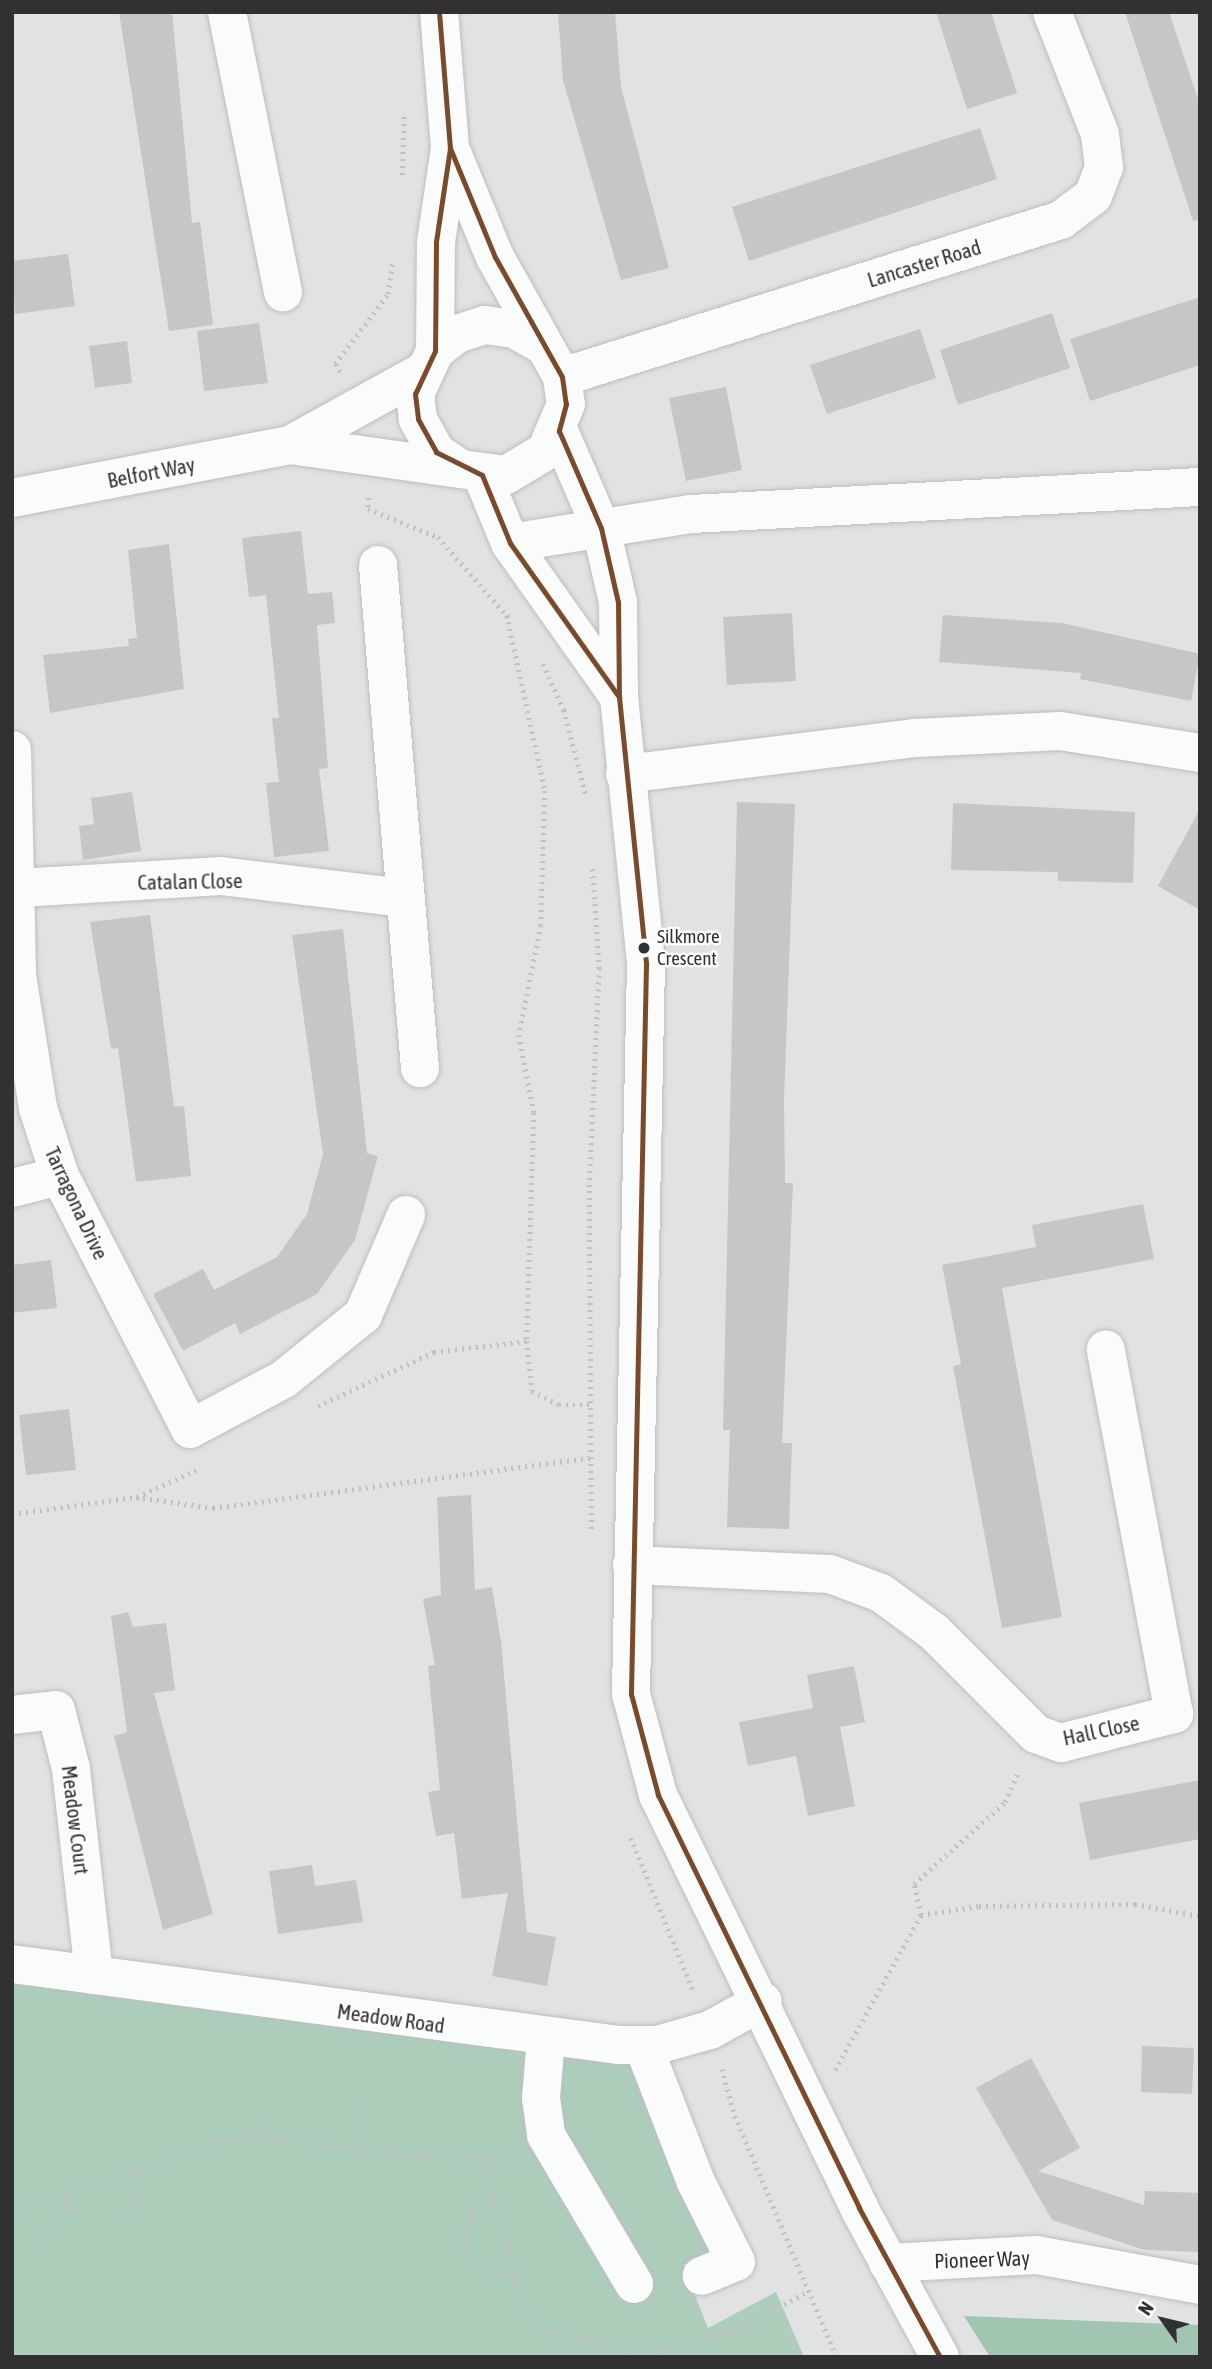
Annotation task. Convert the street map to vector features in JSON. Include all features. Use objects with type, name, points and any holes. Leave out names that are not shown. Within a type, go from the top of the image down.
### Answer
[{"type":"street","points":[[227,12],[283,292]]},
{"type":"street","points":[[439,12],[450,148],[436,242],[428,362],[418,419],[436,452],[471,472],[510,543],[619,697]]},
{"type":"street","name":"Lancaster Road","points":[[562,377],[1061,220],[1093,196],[1104,167],[1100,134],[1052,12]]},
{"type":"street","points":[[450,148],[495,257],[539,343],[562,377],[566,404],[559,431],[528,466],[471,472]]},
{"type":"street","points":[[428,362],[457,334],[485,325],[514,329],[539,343]]},
{"type":"street","name":"Belfort Way","points":[[290,445],[428,362]]},
{"type":"street","points":[[559,431],[601,528],[618,602],[619,697],[646,964],[631,1694],[658,1795],[763,2001],[888,2263],[940,2357]]},
{"type":"street","name":"Belfort Way","points":[[12,498],[290,445],[471,472]]},
{"type":"street","points":[[510,543],[718,512],[1200,487]]},
{"type":"street","points":[[378,565],[403,898],[420,1068]]},
{"type":"street","points":[[625,774],[916,738],[1059,731],[1200,753]]},
{"type":"street","name":"Tarragona Drive","points":[[12,750],[19,888],[17,975],[38,1108],[60,1176],[190,1429],[284,1379],[363,1315],[406,1215]]},
{"type":"street","name":"Catalan Close","points":[[19,888],[221,876],[403,898]]},
{"type":"street","points":[[12,1188],[60,1176]]},
{"type":"street","name":"Hall Close","points":[[632,1565],[830,1574],[881,1593],[934,1632],[1036,1734],[1061,1743],[1174,1714],[1106,1349]]},
{"type":"street","name":"Meadow Court","points":[[12,1715],[56,1710],[71,1769],[94,1975]]},
{"type":"street","name":"Meadow Road","points":[[12,1964],[546,2038],[643,2045],[710,2030],[763,2001]]},
{"type":"street","points":[[546,2038],[541,2098],[558,2157],[634,2284]]},
{"type":"street","points":[[643,2045],[696,2182],[736,2262],[702,2276]]},
{"type":"street","name":"Pioneer Way","points":[[888,2263],[1037,2255],[1200,2285]]},
{"type":"path","points":[[521,632],[507,614],[526,681],[545,791],[541,925],[519,1035],[534,1113],[527,1341],[532,1391],[559,1405],[590,1405],[589,1187],[599,969],[592,860]]},
{"type":"path","points":[[541,659],[564,710],[589,806]]},
{"type":"path","points":[[309,1412],[434,1352],[527,1341]]},
{"type":"path","points":[[12,1514],[136,1497],[213,1508],[590,1458]]},
{"type":"path","points":[[136,1497],[211,1463]]},
{"type":"path","points":[[814,2108],[921,1915],[914,1884],[1005,1802],[1036,1734]]},
{"type":"path","points":[[921,1915],[979,1906],[1135,1904],[1200,1916]]},
{"type":"path","points":[[720,2059],[735,2116],[837,2357]]},
{"type":"path","points":[[356,2151],[358,2103]]},
{"type":"path","points":[[265,2137],[267,2117],[273,2118]]},
{"type":"path","points":[[12,2213],[135,2173],[213,2142],[265,2137],[356,2151],[558,2157]]},
{"type":"path","points":[[213,2142],[218,2154]]},
{"type":"path","points":[[125,2219],[141,2196],[135,2173]]},
{"type":"path","points":[[43,2243],[70,2207],[68,2195]]},
{"type":"path","points":[[492,2198],[471,2212],[462,2248],[482,2274],[514,2273]]},
{"type":"path","points":[[70,2207],[82,2213]]},
{"type":"green space","points":[[12,1983],[638,2064],[718,2249],[683,2265],[708,2328],[776,2292],[804,2357],[12,2357]]},
{"type":"green space","points":[[964,2316],[1200,2325],[1200,2357],[990,2357]]},
{"type":"building","points":[[119,12],[172,12],[192,223],[200,222],[213,325],[169,331]]},
{"type":"building","points":[[558,12],[615,12],[621,87],[669,268],[621,280],[563,80]]},
{"type":"building","points":[[936,12],[991,12],[1017,93],[967,109]]},
{"type":"building","points":[[1125,12],[1169,12],[1200,105],[1200,220],[1193,221]]},
{"type":"building","points":[[980,128],[997,179],[749,261],[732,207]]},
{"type":"building","points":[[68,254],[75,306],[15,314],[12,261]]},
{"type":"building","points":[[1200,297],[1200,365],[1090,401],[1070,339]]},
{"type":"building","points":[[1052,313],[1070,368],[958,405],[940,350]]},
{"type":"building","points":[[259,323],[268,383],[204,391],[197,331]]},
{"type":"building","points":[[920,329],[936,378],[827,414],[810,365]]},
{"type":"building","points":[[127,341],[132,383],[95,388],[89,346]]},
{"type":"building","points":[[726,387],[742,470],[686,481],[669,398]]},
{"type":"building","points":[[301,531],[308,594],[332,592],[335,623],[317,625],[328,768],[319,769],[329,851],[274,857],[266,783],[279,782],[272,718],[279,718],[266,595],[249,597],[242,538]]},
{"type":"building","points":[[169,544],[184,689],[50,713],[43,655],[129,646],[128,639],[137,638],[128,550]]},
{"type":"building","points":[[792,613],[796,681],[727,685],[723,617]]},
{"type":"building","points":[[943,615],[1062,623],[1200,654],[1191,701],[1080,679],[1081,673],[939,662]]},
{"type":"building","points":[[132,792],[141,851],[83,860],[79,826],[94,824],[91,798]]},
{"type":"building","points":[[737,802],[795,804],[784,1099],[785,1183],[793,1183],[782,1443],[792,1443],[789,1529],[727,1527],[730,1430],[723,1430]]},
{"type":"building","points":[[953,803],[1135,812],[1133,883],[1058,881],[1058,872],[951,870]]},
{"type":"building","points":[[1200,809],[1200,910],[1158,886]]},
{"type":"building","points":[[150,915],[174,1107],[184,1106],[191,1176],[136,1182],[118,1048],[111,1049],[90,922]]},
{"type":"building","points":[[343,929],[367,1153],[378,1156],[355,1240],[317,1294],[240,1334],[235,1323],[183,1351],[153,1294],[203,1269],[214,1290],[277,1257],[307,1214],[323,1154],[292,935]]},
{"type":"building","points":[[1143,1204],[1154,1259],[1002,1288],[1062,1617],[1002,1628],[953,1366],[961,1364],[942,1265],[1036,1247],[1032,1225]]},
{"type":"building","points":[[51,1260],[57,1308],[12,1313],[12,1265]]},
{"type":"building","points":[[69,1409],[76,1470],[26,1475],[19,1415]]},
{"type":"building","points":[[471,1495],[475,1590],[492,1587],[501,1642],[527,1932],[556,1937],[547,1986],[492,1976],[508,1893],[462,1899],[454,1833],[436,1836],[428,1792],[440,1790],[428,1666],[435,1665],[423,1599],[441,1595],[437,1497]]},
{"type":"building","points":[[128,1612],[133,1627],[166,1623],[175,1690],[154,1693],[213,1914],[163,1930],[114,1736],[127,1732],[111,1616]]},
{"type":"building","points":[[854,1666],[865,1722],[840,1727],[855,1806],[808,1816],[796,1756],[748,1766],[739,1722],[813,1708],[807,1675]]},
{"type":"building","points":[[1200,1780],[1200,1839],[1090,1860],[1079,1803]]},
{"type":"building","points":[[312,1865],[315,1886],[356,1880],[363,1922],[278,1934],[269,1871]]},
{"type":"building","points":[[1142,2046],[1194,2048],[1192,2094],[1141,2092]]},
{"type":"building","points":[[1031,2058],[1080,2148],[1038,2171],[1144,2205],[1145,2191],[1200,2193],[1198,2252],[1145,2250],[1052,2220],[976,2088]]},
{"type":"transit line","points":[[439,12],[450,148],[436,242],[435,351],[415,394],[418,419],[436,452],[482,475],[510,543],[619,697]]},
{"type":"transit line","points":[[450,148],[495,257],[562,377],[566,404],[559,431],[601,528],[618,602],[619,697],[646,964],[631,1694],[658,1795],[859,2208],[940,2357]]},
{"type":"place","name":"Silkmore Crescent","points":[[644,948]]}]
